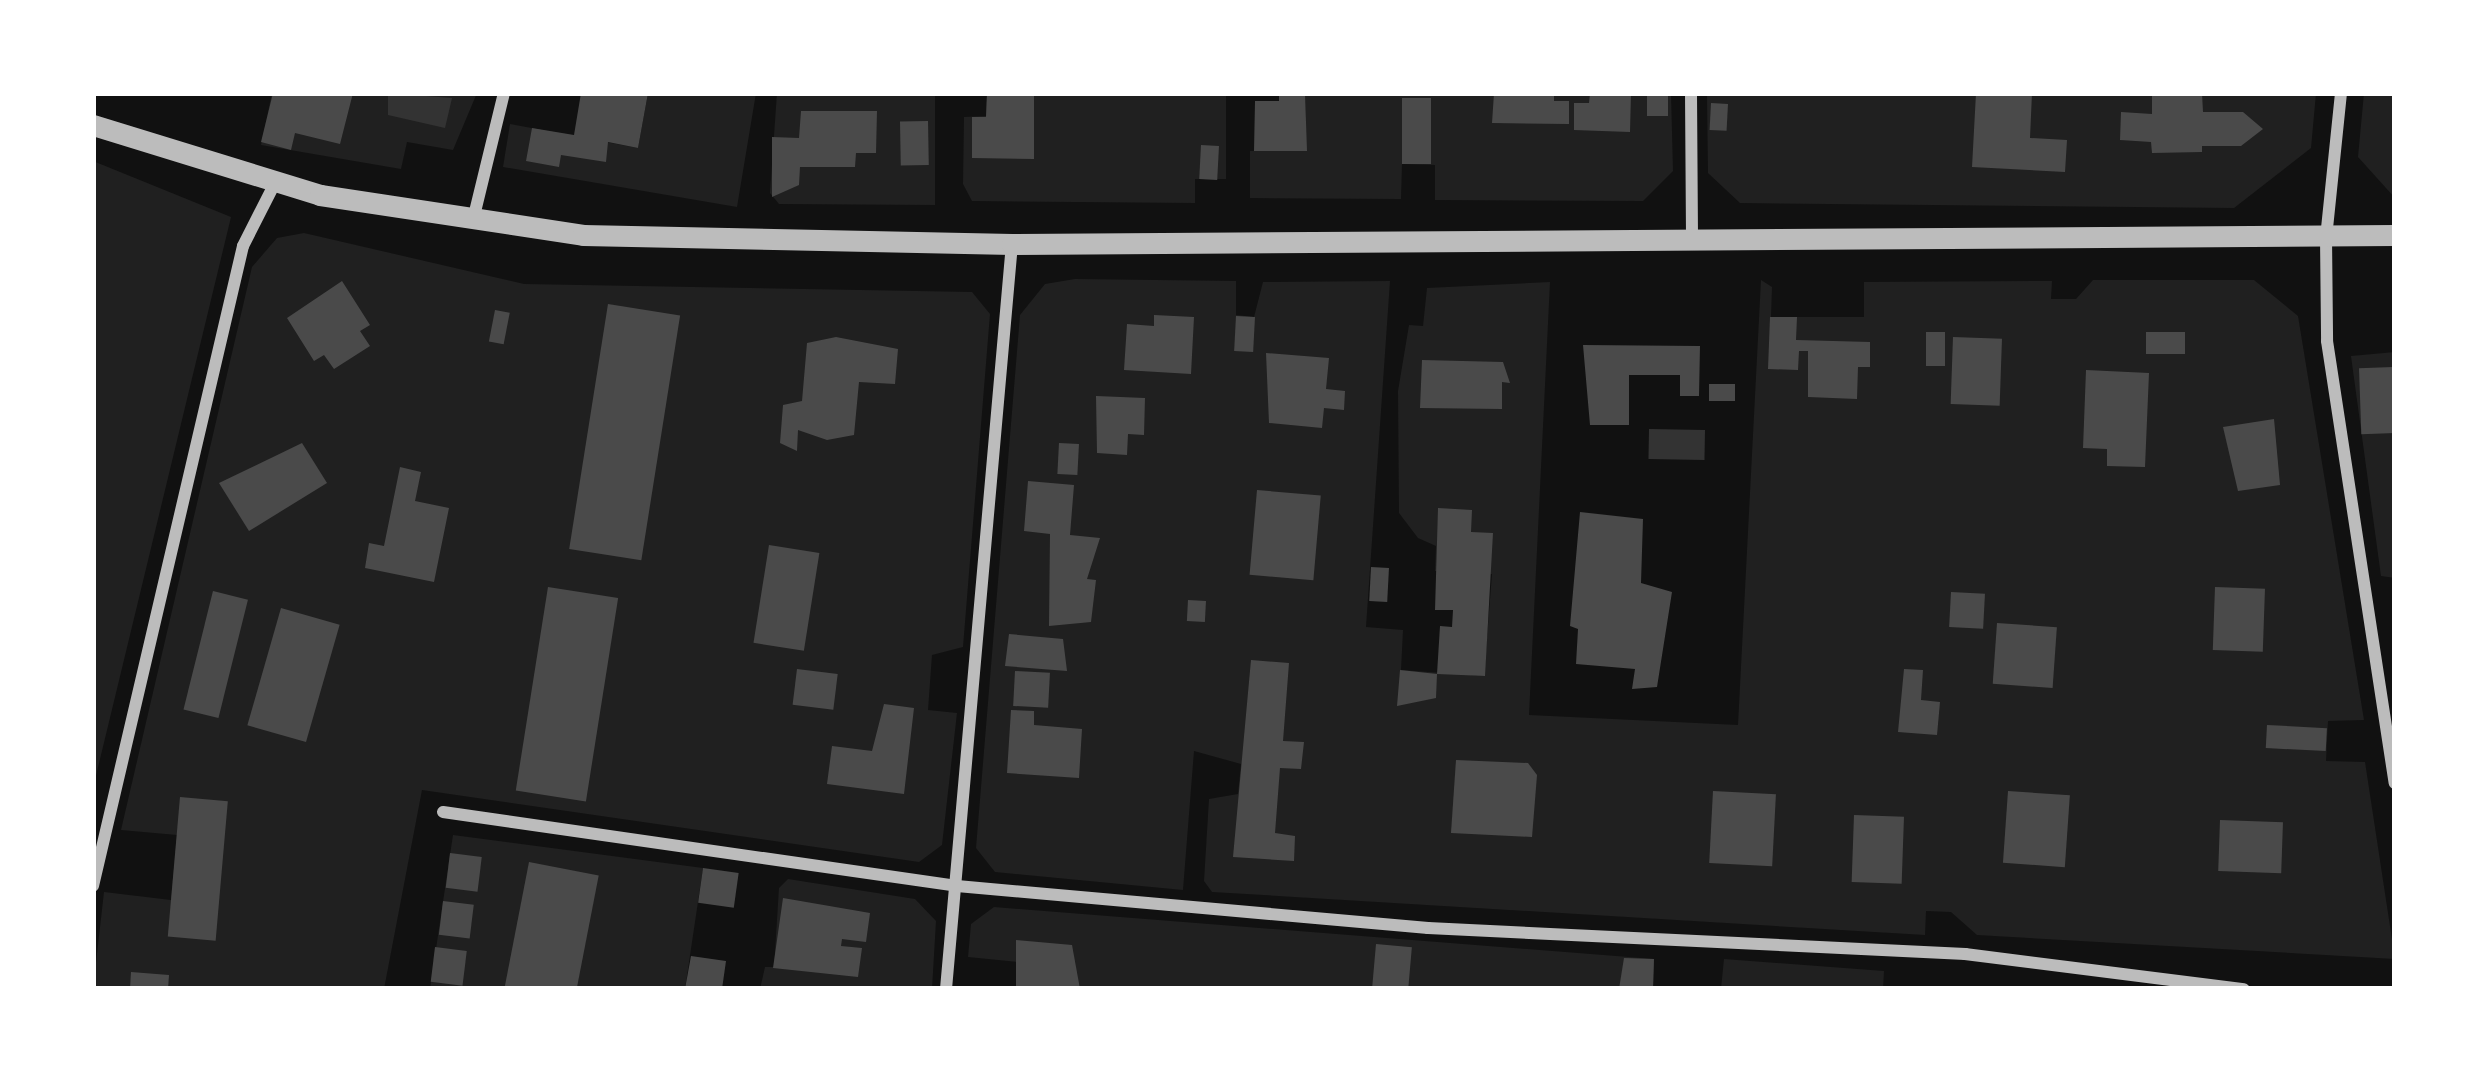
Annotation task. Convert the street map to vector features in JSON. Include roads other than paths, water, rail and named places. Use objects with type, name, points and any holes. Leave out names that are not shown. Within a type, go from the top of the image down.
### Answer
[{"type":"street","points":[[473,220],[504,93]]},
{"type":"street","points":[[1691,93],[1692,239]]},
{"type":"street","points":[[2341,93],[2326,237],[2327,341],[2395,783]]},
{"type":"street","points":[[93,124],[274,183],[584,235],[1012,244],[2395,235]]},
{"type":"street","points":[[93,886],[243,246],[274,183]]},
{"type":"street","points":[[946,989],[1012,244]]},
{"type":"street","points":[[443,812],[956,886],[1428,928],[1965,954],[2244,989]]}]
